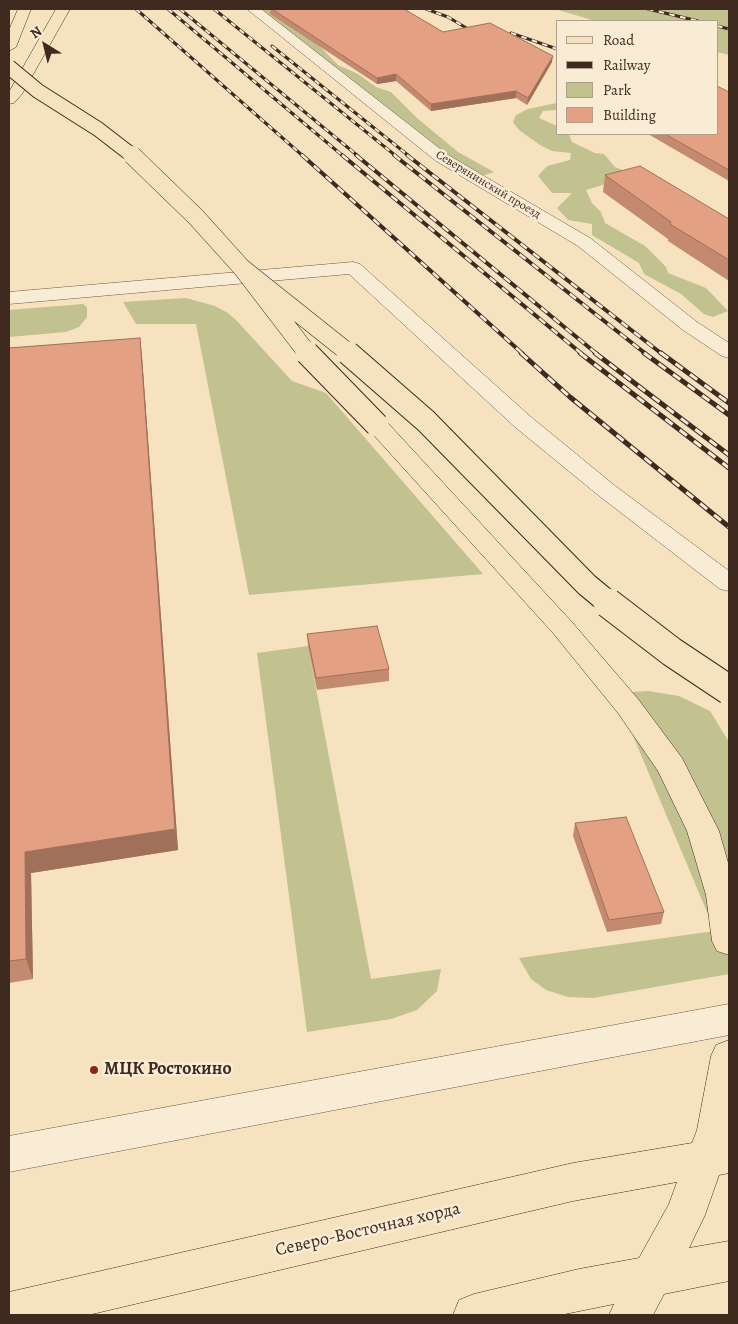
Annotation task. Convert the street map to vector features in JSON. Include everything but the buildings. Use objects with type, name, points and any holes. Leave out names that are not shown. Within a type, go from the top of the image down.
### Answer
[{"type":"main road","points":[[9,46],[24,9]]},
{"type":"main road","points":[[9,100],[16,94],[62,9]]},
{"type":"main road","points":[[9,67],[38,91],[98,129],[142,163],[196,217],[242,268],[309,355],[417,468],[562,627],[628,706],[671,766],[703,831],[722,895],[729,941]]},
{"type":"main road","points":[[242,268],[370,370],[412,408],[587,585],[672,652],[729,690]]},
{"type":"main road","points":[[630,1315],[685,1215],[716,1130],[729,1056]]},
{"type":"main road","name":"Северо-Восточная хорда","points":[[9,1313],[573,1182],[729,1155]]},
{"type":"main road","points":[[474,1315],[579,1290],[729,1261]]},
{"type":"street","name":"Северянинский проезд","points":[[253,9],[442,158],[584,242],[690,326],[729,352]]},
{"type":"street","points":[[9,298],[353,268],[523,422],[606,490],[729,583]]},
{"type":"street","points":[[9,1154],[729,1019]]},
{"type":"green space","points":[[256,9],[270,9],[306,32],[338,65],[358,74],[376,87],[391,92],[417,118],[458,152],[494,172],[482,176],[478,182],[274,25]]},
{"type":"green space","points":[[555,9],[729,9],[729,55],[718,52],[718,20],[592,20]]},
{"type":"green space","points":[[556,103],[556,110],[543,111],[539,118],[556,126],[556,135],[569,135],[572,142],[595,153],[604,154],[615,167],[635,175],[586,190],[592,203],[601,212],[605,223],[645,246],[666,267],[668,273],[706,288],[728,311],[713,317],[704,314],[681,294],[644,274],[639,263],[592,235],[592,224],[568,220],[557,208],[572,193],[552,193],[538,176],[547,166],[570,160],[571,153],[552,151],[519,130],[513,122],[516,115],[528,109]]},
{"type":"green space","points":[[186,298],[215,306],[228,313],[292,381],[326,393],[483,574],[249,595],[196,324],[136,324],[123,302]]},
{"type":"green space","points":[[83,304],[87,307],[87,317],[79,327],[66,332],[9,337],[9,310]]},
{"type":"green space","points":[[308,646],[371,979],[441,969],[437,991],[417,1010],[391,1019],[307,1032],[257,653]]},
{"type":"green space","points":[[648,691],[679,696],[710,711],[729,742],[729,974],[593,998],[568,997],[546,990],[531,979],[519,958],[715,931],[615,693]]},
{"type":"railway","points":[[136,9],[303,156]]},
{"type":"railway","points":[[168,9],[343,156]]},
{"type":"railway","points":[[180,9],[358,156]]},
{"type":"railway","points":[[214,9],[396,156]]},
{"type":"railway","points":[[426,9],[448,17],[473,32]]},
{"type":"railway","points":[[648,9],[694,20]]},
{"type":"railway","points":[[718,26],[729,29]]},
{"type":"railway","points":[[511,33],[556,49]]},
{"type":"railway","points":[[272,46],[409,156]]},
{"type":"railway","points":[[302,155],[523,354]]},
{"type":"railway","points":[[342,155],[582,354]]},
{"type":"railway","points":[[356,155],[597,354]]},
{"type":"railway","points":[[394,155],[646,354]]},
{"type":"railway","points":[[407,155],[662,354]]},
{"type":"railway","points":[[521,353],[570,397],[729,527]]},
{"type":"railway","points":[[580,353],[729,468]]},
{"type":"railway","points":[[595,353],[729,455]]},
{"type":"railway","points":[[644,353],[729,415]]},
{"type":"railway","points":[[661,353],[729,403]]},
{"type":"place","name":"МЦК Ростокино","points":[[94,1070]]}]
